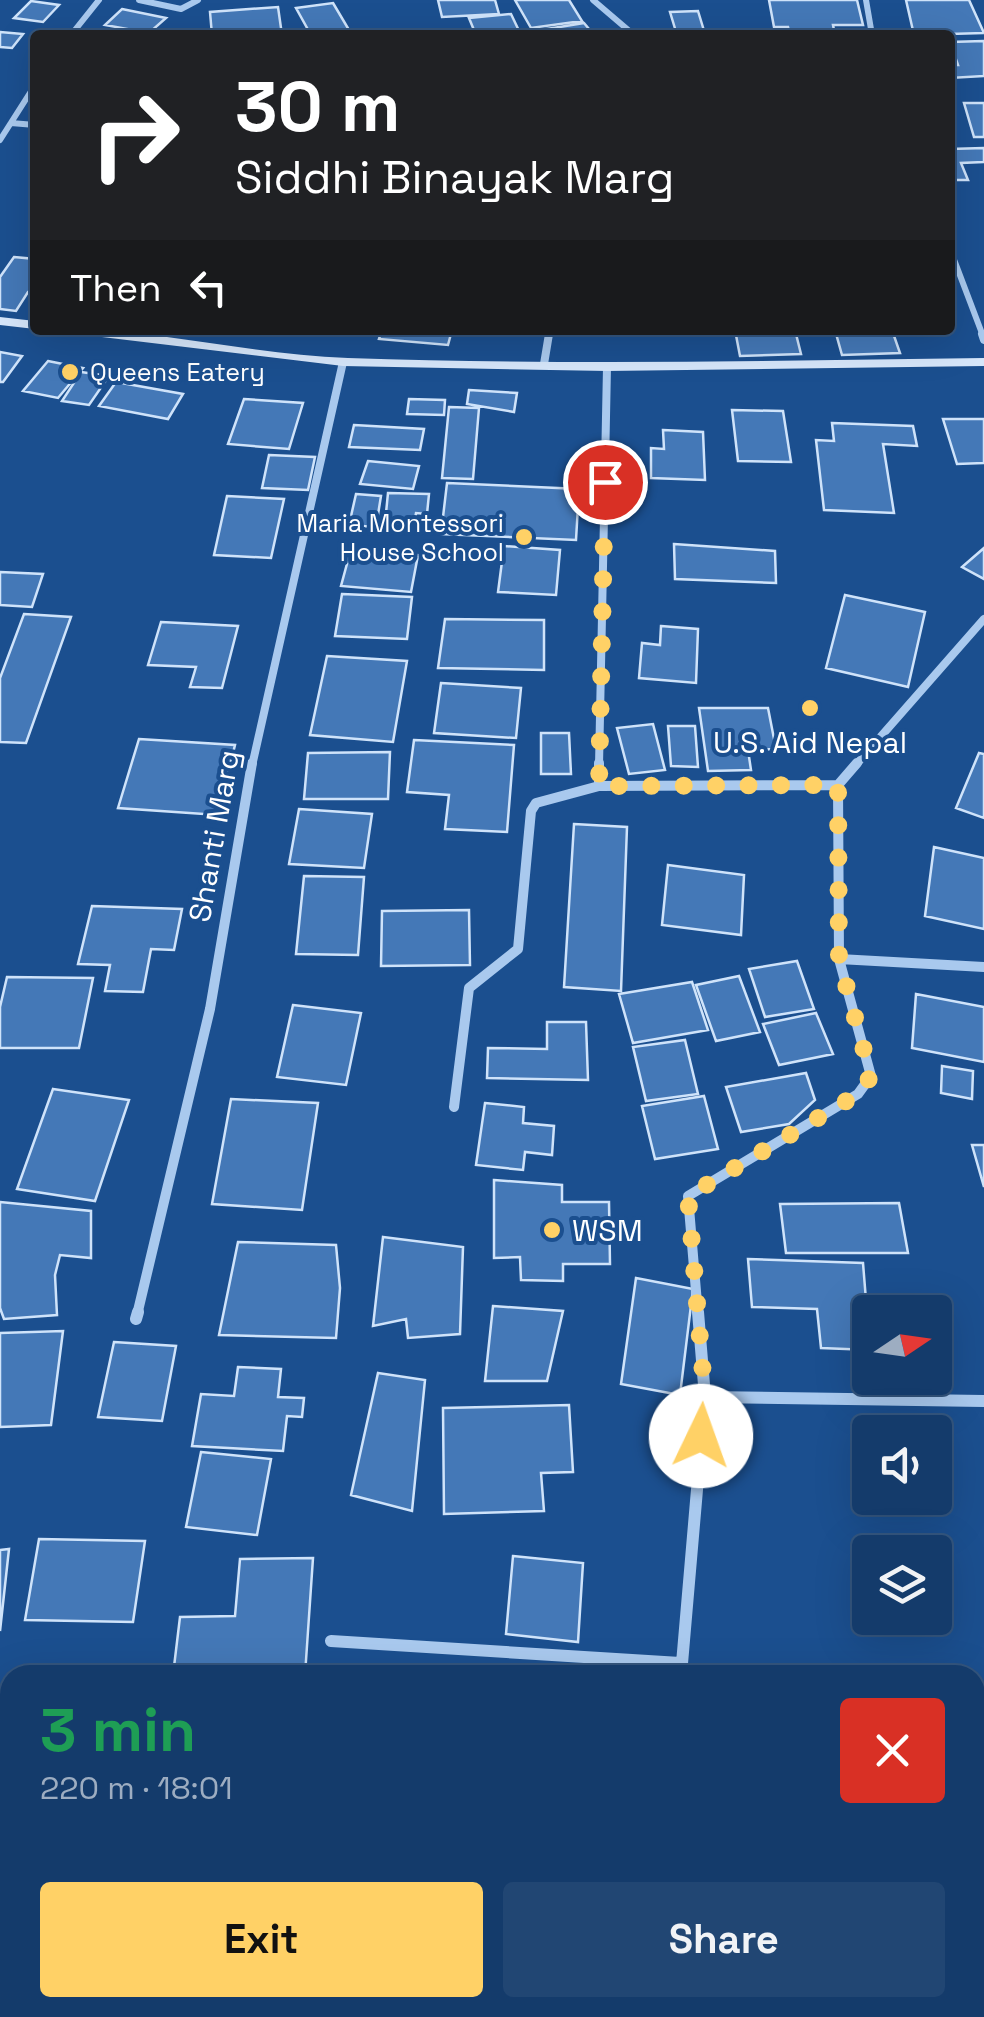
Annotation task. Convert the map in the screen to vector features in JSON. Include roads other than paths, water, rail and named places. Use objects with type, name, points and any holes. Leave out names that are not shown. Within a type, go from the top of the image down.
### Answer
[{"type":"main road","points":[[0,322],[30,325]]},
{"type":"main road","points":[[119,335],[343,362],[607,367],[984,362]]},
{"type":"street","points":[[75,30],[99,0]]},
{"type":"street","points":[[139,0],[181,9],[198,0]]},
{"type":"street","points":[[593,0],[628,30]]},
{"type":"street","points":[[866,0],[871,30]]},
{"type":"street","points":[[0,140],[30,93]]},
{"type":"street","points":[[11,123],[30,125]]},
{"type":"street","points":[[955,262],[984,340]]},
{"type":"street","points":[[544,364],[549,335]]},
{"type":"street","name":"Shanti Marg","points":[[136,1319],[210,1010],[256,740],[343,362]]},
{"type":"street","points":[[599,786],[607,367]]},
{"type":"street","points":[[680,1665],[705,1398],[688,1196],[858,1094],[871,1076],[839,959],[838,785],[984,619]]},
{"type":"street","points":[[454,1107],[469,988],[518,950],[531,811],[543,798],[599,786],[838,785]]},
{"type":"street","points":[[839,959],[984,967]]},
{"type":"street","points":[[705,1398],[984,1401]]},
{"type":"street","points":[[330,1641],[630,1665]]},
{"type":"place","name":"Queens Eatery","points":[[70,372]]},
{"type":"place","name":"Maria Montessori House School","points":[[524,537]]},
{"type":"place","name":"U.S. Aid Nepal","points":[[810,708]]},
{"type":"place","name":"WSM","points":[[552,1230]]}]
